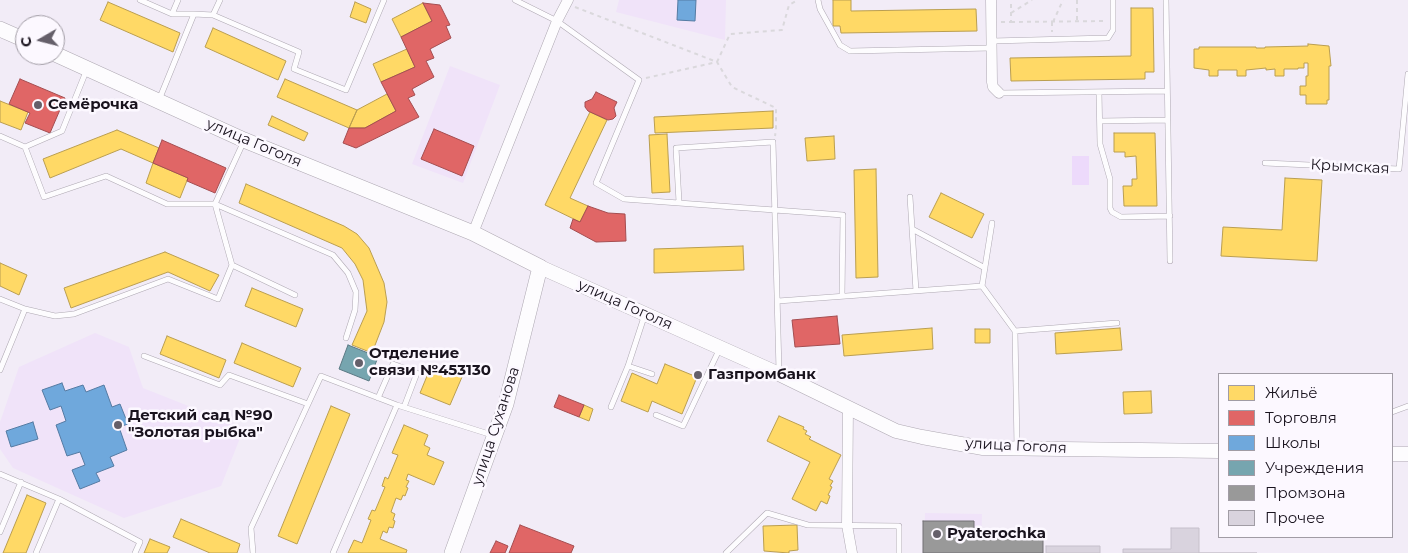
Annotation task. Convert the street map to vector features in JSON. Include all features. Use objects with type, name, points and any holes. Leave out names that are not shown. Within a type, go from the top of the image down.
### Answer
[{"type":"main road","points":[[0,29],[15,36]]},
{"type":"main road","name":"улица Гоголя","points":[[65,59],[244,140],[473,233],[540,267]]},
{"type":"main road","name":"улица Суханова","points":[[452,553],[506,404],[540,267]]},
{"type":"street","points":[[991,0],[992,82],[993,88],[999,93]]},
{"type":"street","points":[[473,233],[557,21],[567,2]]},
{"type":"street","name":"улица Гоголя","points":[[540,267],[779,374],[896,431],[983,448],[1218,451]]},
{"type":"street","points":[[848,407],[847,525],[852,553]]},
{"type":"street","points":[[1393,454],[1408,454]]},
{"type":"lane","points":[[140,0],[172,14],[213,15],[300,52],[294,69],[346,90],[384,0]]},
{"type":"lane","points":[[172,14],[178,0]]},
{"type":"lane","points":[[213,15],[220,0]]},
{"type":"lane","points":[[515,0],[557,21],[639,80],[596,183],[624,199],[843,215],[842,296]]},
{"type":"lane","points":[[530,7],[533,0]]},
{"type":"lane","points":[[818,0],[820,9],[840,45],[850,51],[1108,38],[1113,30],[1113,0]]},
{"type":"lane","points":[[1166,0],[1170,261]]},
{"type":"lane","points":[[158,101],[194,14]]},
{"type":"lane","points":[[25,147],[62,131],[87,69]]},
{"type":"lane","name":"Крымская","points":[[1265,163],[1399,170],[1408,74]]},
{"type":"lane","points":[[999,93],[1167,91]]},
{"type":"lane","points":[[1099,92],[1100,144],[1109,174],[1110,208],[1112,212],[1121,217],[1170,216]]},
{"type":"lane","points":[[1100,121],[1168,120]]},
{"type":"lane","points":[[0,136],[25,147],[44,197],[106,176],[167,204],[215,204],[333,255],[348,273],[356,292],[355,310],[346,338]]},
{"type":"lane","points":[[0,299],[25,309],[55,316],[74,314],[168,278],[218,299],[232,265],[215,204],[244,140]]},
{"type":"lane","points":[[679,202],[676,148],[773,142],[779,374]]},
{"type":"lane","points":[[910,198],[916,291]]},
{"type":"lane","points":[[992,223],[982,286],[1015,331],[1017,448]]},
{"type":"lane","points":[[912,229],[985,268]]},
{"type":"lane","points":[[232,265],[296,295]]},
{"type":"lane","points":[[778,301],[982,286]]},
{"type":"lane","points":[[0,370],[25,309]]},
{"type":"lane","points":[[611,407],[628,366],[645,314]]},
{"type":"lane","points":[[1015,331],[1117,323]]},
{"type":"lane","points":[[656,415],[682,426],[720,347]]},
{"type":"lane","points":[[144,356],[220,385],[229,375],[308,404]]},
{"type":"lane","points":[[378,398],[393,364],[417,373],[404,407]]},
{"type":"lane","points":[[628,366],[652,374]]},
{"type":"lane","points":[[253,553],[250,528],[320,376],[397,405],[495,436]]},
{"type":"lane","points":[[332,553],[397,405]]},
{"type":"lane","points":[[1393,412],[1408,406]]},
{"type":"lane","points":[[0,474],[59,498],[140,542],[135,553]]},
{"type":"lane","points":[[0,532],[21,482]]},
{"type":"lane","points":[[36,553],[59,498]]},
{"type":"lane","points":[[726,553],[767,513],[808,525],[899,526],[899,553]]},
{"type":"path","points":[[718,62],[730,34],[782,30],[789,5],[798,0]]},
{"type":"path","points":[[1011,0],[1012,22]]},
{"type":"path","points":[[1011,13],[1032,0]]},
{"type":"path","points":[[1052,40],[1052,22],[1063,0]]},
{"type":"path","points":[[1077,0],[1077,21]]},
{"type":"path","points":[[567,2],[718,62],[732,87],[776,108],[776,130],[773,142]]},
{"type":"path","points":[[991,22],[1113,20]]},
{"type":"path","points":[[639,80],[718,62]]},
{"type":"shaded area","points":[[619,0],[726,0],[725,40],[616,12]]},
{"type":"shaded area","points":[[450,66],[500,85],[463,183],[412,164]]},
{"type":"shaded area","points":[[1072,156],[1089,156],[1089,185],[1072,185]]},
{"type":"shaded area","name":"Детский сад №90 \"Золотая рыбка\"","points":[[95,333],[129,347],[143,388],[244,428],[221,486],[124,518],[13,468],[0,449],[0,422],[19,367]]},
{"type":"shaded area","points":[[925,513],[982,514],[981,553],[924,553]]},
{"type":"building: Жильё","points":[[833,0],[851,0],[851,11],[976,9],[977,31],[841,33],[840,26],[833,26]]},
{"type":"building: Жильё","points":[[108,2],[180,33],[173,52],[100,20]]},
{"type":"building: Жильё","points":[[355,2],[371,9],[366,23],[350,17]]},
{"type":"building: Жильё","points":[[423,3],[432,21],[401,37],[392,19]]},
{"type":"building: Жильё","points":[[1131,8],[1153,8],[1154,72],[1145,72],[1145,79],[1011,81],[1010,58],[1131,56]]},
{"type":"building: Жильё","points":[[213,28],[286,61],[278,80],[205,47]]},
{"type":"building: Жильё","points":[[1308,44],[1329,46],[1331,66],[1329,66],[1329,100],[1327,100],[1327,104],[1306,104],[1306,95],[1300,95],[1300,86],[1306,86],[1308,63],[1304,63],[1304,68],[1284,69],[1284,76],[1275,76],[1275,69],[1266,70],[1266,68],[1246,70],[1246,76],[1237,76],[1237,70],[1218,70],[1218,76],[1209,76],[1209,70],[1194,68],[1194,49],[1199,49],[1199,47],[1265,48],[1308,46]]},
{"type":"building: Жильё","points":[[407,49],[415,67],[381,82],[373,64]]},
{"type":"building: Жильё","points":[[285,79],[357,110],[349,128],[277,97]]},
{"type":"building: Жильё","points":[[387,94],[396,111],[365,128],[349,128],[357,110]]},
{"type":"building: Жильё","points":[[0,101],[28,112],[21,130],[0,122]]},
{"type":"building: Жильё","points":[[773,111],[773,128],[655,133],[654,117]]},
{"type":"building: Жильё","points":[[590,112],[607,120],[570,198],[588,206],[580,222],[545,205]]},
{"type":"building: Жильё","points":[[272,116],[308,133],[304,141],[268,125]]},
{"type":"building: Жильё","points":[[117,130],[159,148],[153,163],[121,149],[50,178],[43,159]]},
{"type":"building: Жильё","points":[[1114,133],[1155,133],[1157,206],[1124,206],[1123,186],[1132,186],[1132,179],[1137,179],[1136,156],[1125,157],[1125,152],[1114,152]]},
{"type":"building: Жильё","points":[[667,134],[670,192],[652,193],[649,135]]},
{"type":"building: Жильё","points":[[834,136],[835,159],[807,161],[805,138]]},
{"type":"building: Жильё","points":[[153,163],[188,178],[180,198],[146,183]]},
{"type":"building: Жильё","points":[[876,169],[878,277],[856,278],[854,170]]},
{"type":"building: Жильё","points":[[1285,178],[1322,180],[1317,261],[1221,256],[1223,227],[1282,230]]},
{"type":"building: Жильё","points":[[246,184],[344,226],[357,234],[369,248],[384,283],[387,302],[384,322],[372,353],[352,345],[367,311],[363,280],[355,264],[342,248],[239,203]]},
{"type":"building: Жильё","points":[[941,193],[984,214],[972,238],[929,217]]},
{"type":"building: Жильё","points":[[743,246],[744,270],[654,273],[654,249]]},
{"type":"building: Жильё","points":[[165,252],[219,275],[210,291],[168,272],[71,308],[64,288]]},
{"type":"building: Жильё","points":[[0,263],[27,275],[19,295],[0,286]]},
{"type":"building: Жильё","points":[[252,288],[303,309],[296,327],[245,306]]},
{"type":"building: Жильё","points":[[932,328],[933,349],[844,356],[842,335]]},
{"type":"building: Жильё","points":[[1120,328],[1122,350],[1056,354],[1055,333]]},
{"type":"building: Жильё","points":[[975,329],[990,329],[990,343],[975,343]]},
{"type":"building: Жильё","points":[[167,336],[226,360],[219,378],[160,354]]},
{"type":"building: Жильё","points":[[242,343],[301,368],[293,387],[234,363]]},
{"type":"building: Жильё","points":[[432,364],[462,377],[450,405],[420,393]]},
{"type":"building: Жильё","points":[[665,364],[697,377],[682,414],[652,401],[648,412],[621,401],[632,373],[657,384]]},
{"type":"building: Жильё","points":[[1151,391],[1152,413],[1124,414],[1123,392]]},
{"type":"building: Жильё","points":[[584,405],[593,409],[589,421],[579,417]]},
{"type":"building: Жильё","points":[[331,406],[350,414],[297,544],[278,536]]},
{"type":"building: Жильё","points":[[779,416],[804,427],[803,429],[807,431],[805,434],[811,437],[809,439],[841,455],[829,479],[833,481],[830,486],[832,487],[828,495],[830,496],[827,504],[821,501],[816,511],[792,499],[810,462],[767,441]]},
{"type":"building: Жильё","points":[[404,425],[428,435],[424,445],[430,448],[427,455],[444,462],[434,485],[408,474],[406,480],[409,481],[405,496],[403,495],[401,500],[396,498],[391,512],[395,514],[393,528],[389,527],[387,533],[383,531],[380,539],[407,550],[406,553],[348,553],[354,540],[362,543],[371,520],[368,519],[372,510],[375,511],[385,487],[382,486],[385,477],[388,479],[398,455],[392,453]]},
{"type":"building: Жильё","points":[[27,495],[46,503],[26,553],[3,553]]},
{"type":"building: Жильё","points":[[181,519],[240,544],[237,553],[210,553],[173,537]]},
{"type":"building: Жильё","points":[[797,525],[798,550],[789,551],[789,553],[764,551],[763,526]]},
{"type":"building: Жильё","points":[[150,539],[170,547],[167,553],[144,553]]},
{"type":"building: Торговля","points":[[423,3],[440,5],[450,25],[446,26],[451,38],[430,49],[434,58],[426,61],[434,77],[412,89],[415,95],[408,98],[419,117],[356,148],[343,143],[349,128],[365,128],[396,111],[381,82],[415,67],[401,37],[432,21]]},
{"type":"building: Торговля","points":[[20,79],[65,98],[50,133],[25,123],[30,113],[9,104]]},
{"type":"building: Торговля","points":[[596,92],[617,102],[614,108],[616,116],[613,119],[608,120],[588,111],[585,107],[585,102],[592,99]]},
{"type":"building: Торговля","points":[[434,129],[474,146],[462,176],[421,159]]},
{"type":"building: Торговля","points":[[162,140],[226,168],[215,193],[187,181],[188,178],[153,163]]},
{"type":"building: Торговля","points":[[588,206],[608,213],[625,214],[626,241],[596,242],[570,228],[573,219],[580,222]]},
{"type":"building: Торговля","points":[[837,316],[840,344],[795,347],[792,320]]},
{"type":"building: Торговля","points":[[559,395],[584,405],[579,417],[554,407]]},
{"type":"building: Торговля","points":[[520,525],[574,546],[571,553],[509,553]]},
{"type":"building: Торговля","points":[[496,541],[508,546],[505,553],[490,553]]},
{"type":"building: Школы","points":[[678,0],[696,0],[695,21],[677,20]]},
{"type":"building: Школы","points":[[62,383],[65,391],[83,385],[86,392],[104,385],[112,407],[120,404],[128,424],[119,427],[127,450],[110,457],[114,466],[96,473],[100,481],[80,489],[72,470],[85,465],[80,452],[67,456],[56,425],[66,421],[61,406],[50,410],[42,390]]},
{"type":"building: Школы","points":[[33,422],[38,439],[11,447],[6,431]]},
{"type":"building: Учреждения","points":[[348,345],[378,357],[369,381],[339,369]]},
{"type":"building: Промзона","points":[[923,521],[974,521],[974,535],[1043,535],[1043,553],[923,553]]},
{"type":"building: Прочее","points":[[1171,528],[1199,528],[1199,553],[1123,553],[1123,549],[1171,549]]},
{"type":"building: Прочее","points":[[1046,546],[1100,546],[1100,553],[1046,553]]},
{"type":"place","name":"Семёрочка","points":[[38,105]]},
{"type":"place","name":"Отделение связи №453130","points":[[359,363]]},
{"type":"place","name":"Газпромбанк","points":[[698,375]]},
{"type":"place","name":"Детский сад №90 \"Золотая рыбка\"","points":[[118,425]]},
{"type":"place","name":"Pyaterochka","points":[[937,534]]}]
